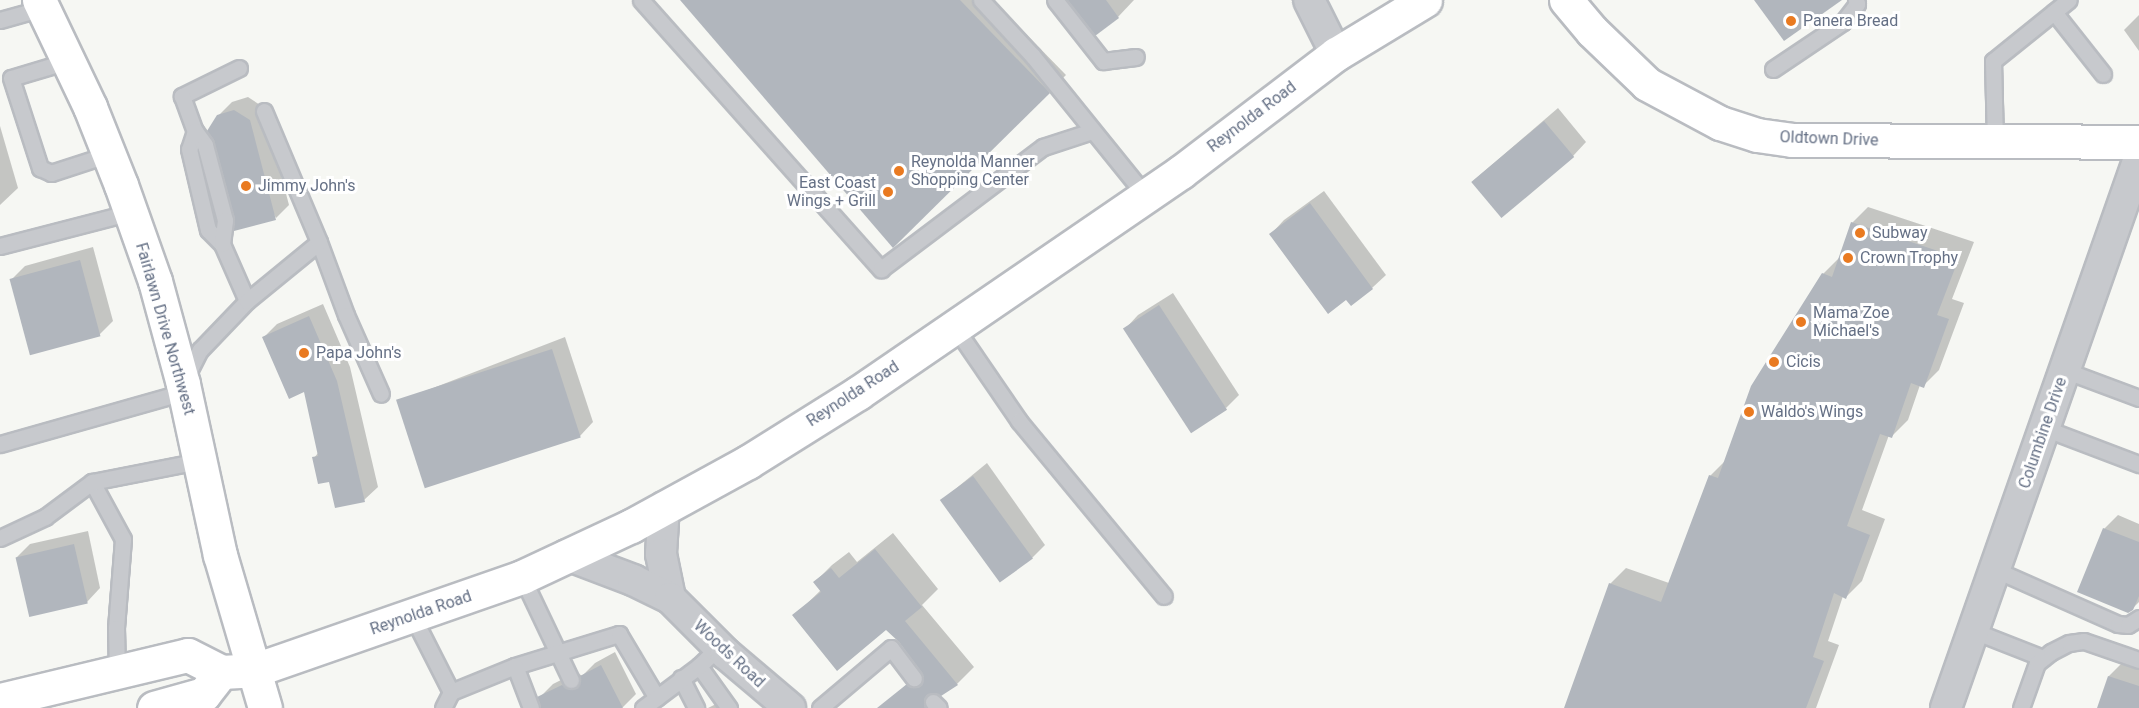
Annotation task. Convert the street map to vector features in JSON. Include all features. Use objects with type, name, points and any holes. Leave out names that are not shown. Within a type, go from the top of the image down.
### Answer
[{"type":"main road","name":"Reynolda Road","points":[[2,695],[188,656],[221,672],[255,670],[413,617],[522,577],[664,507],[748,462],[858,393],[1181,172],[1336,54],[1425,0]]},
{"type":"main road","name":"Oldtown Drive","points":[[1566,0],[1592,31],[1647,84],[1720,123],[1757,135],[1792,140],[2139,142]]},
{"type":"main road","name":"Fairlawn Drive Northwest","points":[[41,4],[109,154],[155,281],[183,388],[233,605],[265,708]]},
{"type":"main road","points":[[154,708],[204,694],[221,672]]},
{"type":"street","points":[[1309,0],[1336,54]]},
{"type":"street","name":"Columbine Drive","points":[[1946,708],[2139,158]]},
{"type":"street","points":[[664,507],[661,554],[670,598]]},
{"type":"street","name":"Woods Road","points":[[567,555],[633,580],[670,598],[709,657],[790,708]]},
{"type":"lane","points":[[641,0],[882,269],[1043,147],[1092,131]]},
{"type":"lane","points":[[981,0],[1032,55],[1145,195]]},
{"type":"lane","points":[[1055,0],[1103,61],[1136,57]]},
{"type":"lane","points":[[1773,69],[1843,22],[1857,4],[1856,0]]},
{"type":"lane","points":[[1995,141],[1993,61],[2069,0]]},
{"type":"lane","points":[[0,20],[41,4]]},
{"type":"lane","points":[[2054,12],[2103,74]]},
{"type":"lane","points":[[68,61],[5,80],[40,168],[51,173],[109,154]]},
{"type":"lane","points":[[239,68],[182,96],[195,131],[189,149],[208,230],[222,244],[247,301]]},
{"type":"lane","points":[[264,111],[319,242],[346,315],[381,394]]},
{"type":"lane","points":[[0,246],[130,212]]},
{"type":"lane","points":[[0,444],[183,388],[200,350],[247,301],[319,242]]},
{"type":"lane","points":[[954,326],[1019,421],[1164,596]]},
{"type":"lane","points":[[2064,370],[2139,398]]},
{"type":"lane","points":[[2044,428],[2139,464]]},
{"type":"lane","points":[[0,538],[45,517],[92,482],[199,461]]},
{"type":"lane","points":[[92,482],[123,539],[116,628],[117,672]]},
{"type":"lane","points":[[1996,570],[2118,624],[2128,625],[2139,618]]},
{"type":"lane","points":[[522,577],[571,680]]},
{"type":"lane","points":[[413,617],[451,692]]},
{"type":"lane","points":[[1974,631],[2043,658]]},
{"type":"lane","points":[[443,708],[451,692],[515,666],[619,634],[657,698]]},
{"type":"lane","points":[[2021,708],[2037,663],[2069,644],[2084,641],[2139,660]]},
{"type":"lane","points":[[820,708],[891,648],[914,678]]},
{"type":"lane","points":[[643,708],[709,657],[729,708]]},
{"type":"lane","points":[[515,666],[531,708]]},
{"type":"lane","points":[[681,678],[696,708]]},
{"type":"building","name":"Reynolda Manner Shopping Center","points":[[680,0],[960,0],[1050,93],[893,248]]},
{"type":"building","points":[[1067,0],[1106,0],[1119,18],[1095,36]]},
{"type":"building","name":"Panera Bread","points":[[1754,0],[1842,0],[1784,41]]},
{"type":"building","points":[[234,110],[250,120],[276,220],[234,231],[234,217],[214,142],[207,131],[217,115]]},
{"type":"building","points":[[1544,121],[1574,157],[1501,218],[1471,182]]},
{"type":"building","points":[[1310,203],[1373,289],[1351,306],[1346,300],[1328,314],[1269,234]]},
{"type":"building","points":[[1851,222],[1959,258],[1937,315],[1949,319],[1924,388],[1911,383],[1892,438],[1880,434],[1847,526],[1870,535],[1846,599],[1834,593],[1813,657],[1824,661],[1806,708],[1564,708],[1609,583],[1661,602],[1709,475],[1718,478],[1751,386],[1822,273],[1832,277]]},
{"type":"building","points":[[80,260],[100,336],[30,355],[9,279]]},
{"type":"building","points":[[1159,305],[1227,410],[1191,433],[1123,328]]},
{"type":"building","points":[[309,316],[337,381],[365,502],[335,508],[329,482],[318,484],[312,457],[318,456],[304,392],[289,399],[262,337]]},
{"type":"building","points":[[552,349],[581,437],[425,488],[396,400]]},
{"type":"building","points":[[973,476],[1033,559],[1000,583],[940,500]]},
{"type":"building","points":[[2103,528],[2139,542],[2139,596],[2133,610],[2128,613],[2077,592]]},
{"type":"building","points":[[74,544],[88,603],[29,617],[16,557]]},
{"type":"building","points":[[875,549],[922,607],[905,621],[958,685],[941,696],[935,693],[927,695],[924,700],[925,708],[877,708],[907,684],[911,687],[919,686],[924,677],[899,642],[886,630],[837,671],[792,615],[821,592],[813,582],[831,568],[839,578]]},
{"type":"building","points":[[601,665],[623,708],[541,708],[537,697],[562,685],[570,690],[576,688],[581,681],[580,676]]},
{"type":"building","points":[[2108,676],[2139,686],[2139,708],[2097,708]]},
{"type":"place","name":"Panera Bread","points":[[1791,21]]},
{"type":"place","name":"Reynolda Manner Shopping Center","points":[[899,171]]},
{"type":"place","name":"Jimmy John's","points":[[246,186]]},
{"type":"place","name":"East Coast Wings + Grill","points":[[888,192]]},
{"type":"place","name":"Subway","points":[[1860,233]]},
{"type":"place","name":"Crown Trophy","points":[[1848,258]]},
{"type":"place","name":"Mama Zoe Michael's","points":[[1801,322]]},
{"type":"place","name":"Papa John's","points":[[304,353]]},
{"type":"place","name":"Cicis","points":[[1774,362]]},
{"type":"place","name":"Waldo's Wings","points":[[1749,412]]}]
